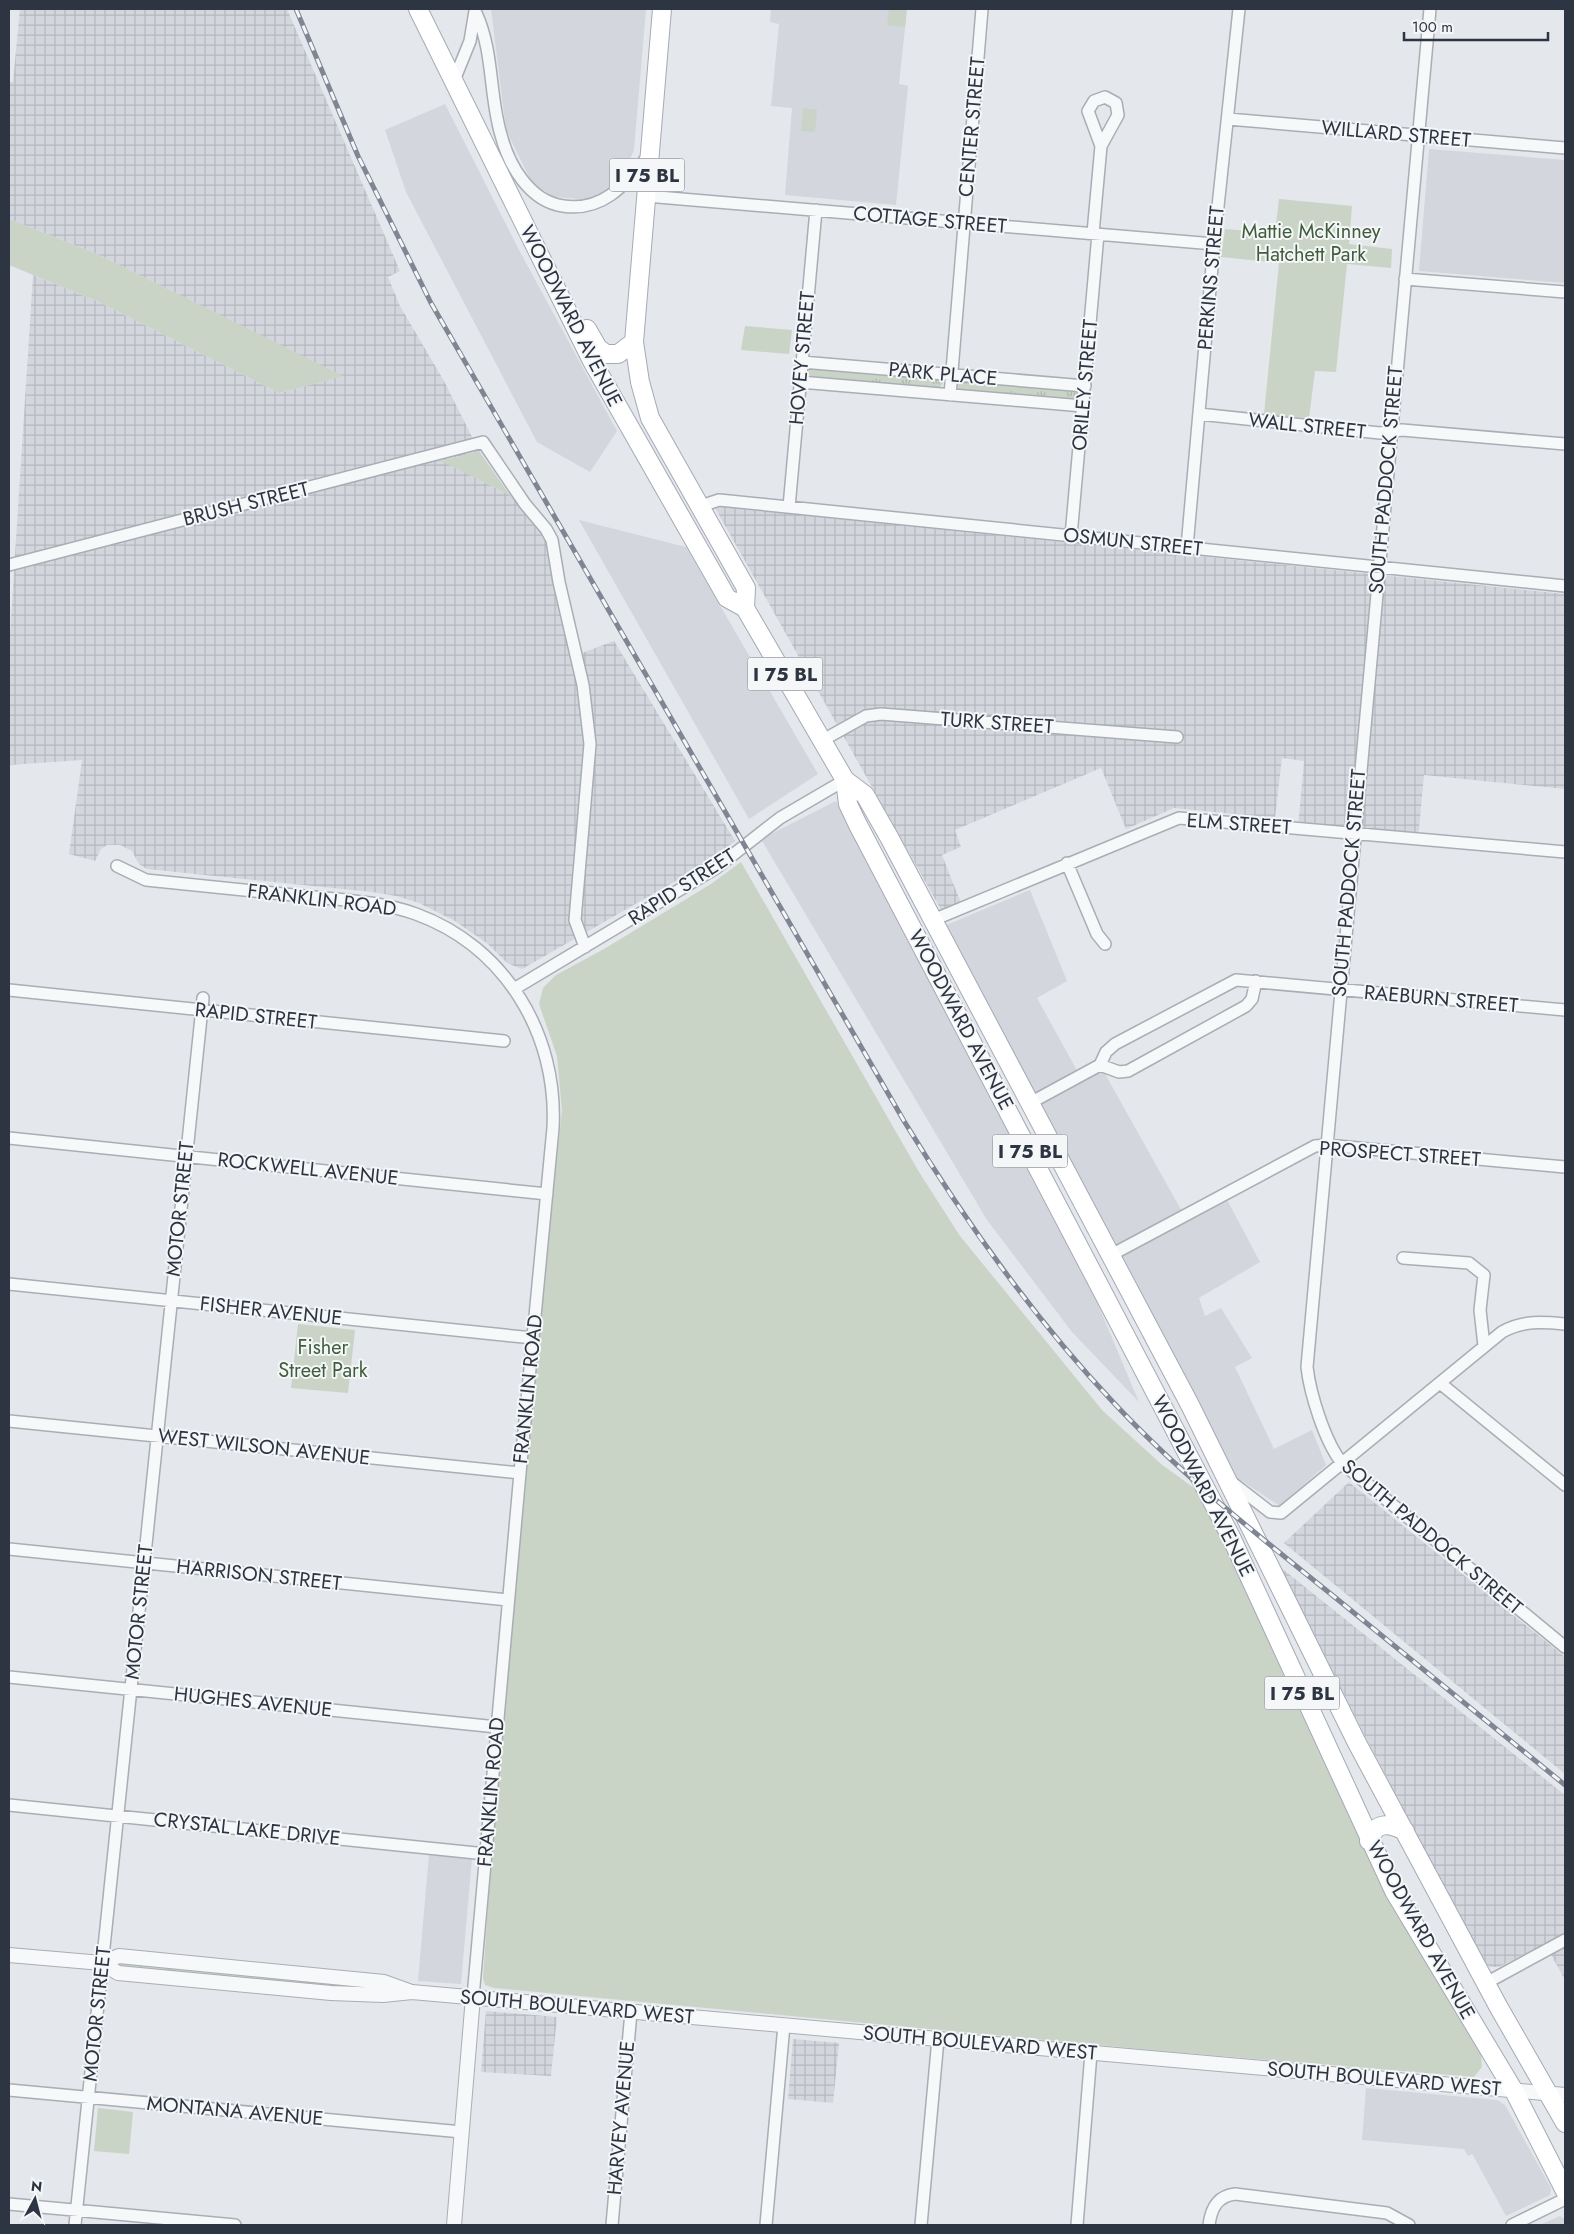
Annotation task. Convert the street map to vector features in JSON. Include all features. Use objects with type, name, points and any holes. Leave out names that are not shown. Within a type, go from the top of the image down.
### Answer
[{"type":"main road","name":"WOODWARD AVENUE","points":[[418,9],[592,361],[728,598],[745,608],[845,780],[848,804],[1231,1537],[1394,1891],[1514,2091],[1565,2191]]},
{"type":"main road","name":"WOODWARD AVENUE","points":[[662,9],[634,342],[640,382],[650,418],[746,588],[745,608]]},
{"type":"main road","points":[[546,269],[567,295],[598,348],[606,354],[618,354],[634,342]]},
{"type":"main road","name":"WOODWARD AVENUE","points":[[845,780],[865,795],[933,920],[1228,1480],[1357,1743],[1486,1983],[1557,2095],[1565,2123]]},
{"type":"main road","points":[[973,1042],[980,1035],[986,1037],[1018,1099],[1030,1102]]},
{"type":"main road","points":[[1032,1155],[1049,1166],[1101,1264],[1109,1263],[1111,1255]]},
{"type":"main road","points":[[1370,1841],[1372,1831],[1380,1825],[1393,1825],[1405,1831]]},
{"type":"street","name":"CENTER STREET","points":[[950,395],[982,9]]},
{"type":"street","name":"PERKINS STREET","points":[[1187,547],[1214,244],[1239,9]]},
{"type":"street","name":"SOUTH PADDOCK STREET","points":[[1430,9],[1390,432],[1307,1367],[1310,1385],[1328,1436],[1342,1463],[1565,1647]]},
{"type":"street","points":[[453,83],[470,41],[476,11]]},
{"type":"street","points":[[476,11],[484,32],[501,136],[520,176],[537,195],[554,204],[567,207],[602,202],[618,192],[649,155]]},
{"type":"street","name":"WILLARD STREET","points":[[1228,119],[1565,148]]},
{"type":"street","name":"ORILEY STREET","points":[[1071,536],[1085,386],[1101,146]]},
{"type":"street","name":"COTTAGE STREET","points":[[646,196],[1214,244]]},
{"type":"street","name":"HOVEY STREET","points":[[789,507],[816,210]]},
{"type":"street","points":[[1405,279],[1565,292]]},
{"type":"street","name":"PARK PLACE","points":[[802,362],[1085,386]]},
{"type":"street","name":"PARK PLACE","points":[[800,382],[1083,406]]},
{"type":"street","name":"WALL STREET","points":[[1199,414],[1380,433],[1402,430],[1565,444]]},
{"type":"street","name":"BRUSH STREET","points":[[9,565],[483,442],[552,540],[589,718],[589,757],[575,914],[577,930],[585,947]]},
{"type":"street","name":"OSMUN STREET","points":[[701,506],[718,500],[1565,586]]},
{"type":"street","name":"TURK STREET","points":[[823,740],[860,719],[876,714],[1177,737]]},
{"type":"street","name":"RAPID STREET","points":[[514,988],[716,868],[780,818],[845,780]]},
{"type":"street","name":"ELM STREET","points":[[933,920],[1179,818],[1565,852]]},
{"type":"street","points":[[1067,863],[1097,934],[1105,944]]},
{"type":"street","name":"FRANKLIN ROAD","points":[[117,866],[146,880],[367,903],[400,909],[432,921],[461,937],[488,958],[514,988],[539,1032],[552,1080],[554,1119],[508,1600],[454,2225]]},
{"type":"street","name":"RAEBURN STREET","points":[[1030,1102],[1100,1065],[1111,1046],[1228,982],[1240,980],[1256,981],[1565,1010]]},
{"type":"street","points":[[1100,1065],[1119,1072],[1128,1071],[1246,1006],[1252,999],[1256,981]]},
{"type":"street","name":"RAPID STREET","points":[[9,990],[504,1041]]},
{"type":"street","name":"MOTOR STREET","points":[[75,2225],[203,998]]},
{"type":"street","name":"ROCKWELL AVENUE","points":[[9,1138],[547,1194]]},
{"type":"street","name":"PROSPECT STREET","points":[[1111,1255],[1309,1148],[1326,1145],[1565,1167]]},
{"type":"street","points":[[1403,1258],[1469,1263],[1484,1275],[1480,1310],[1484,1346]]},
{"type":"street","name":"FISHER AVENUE","points":[[9,1284],[533,1338]]},
{"type":"street","points":[[1228,1480],[1270,1512],[1278,1514],[1284,1512],[1502,1332],[1521,1324],[1540,1322],[1565,1324]]},
{"type":"street","points":[[1440,1383],[1565,1485]]},
{"type":"street","name":"WEST WILSON AVENUE","points":[[9,1421],[520,1473]]},
{"type":"street","name":"HARRISON STREET","points":[[9,1549],[508,1600]]},
{"type":"street","name":"HUGHES AVENUE","points":[[9,1677],[497,1727]]},
{"type":"street","name":"CRYSTAL LAKE DRIVE","points":[[9,1805],[486,1854]]},
{"type":"street","points":[[1486,1983],[1565,1940]]},
{"type":"street","name":"SOUTH BOULEVARD WEST","points":[[9,1955],[102,1963],[118,1973],[331,1993],[383,1995],[412,1992],[474,1997],[1557,2095]]},
{"type":"street","name":"HARVEY AVENUE","points":[[612,2225],[631,2012]]},
{"type":"street","points":[[766,2225],[784,2025]]},
{"type":"street","points":[[921,2225],[938,2039]]},
{"type":"street","points":[[1077,2225],[1091,2053]]},
{"type":"street","name":"MONTANA AVENUE","points":[[9,2090],[462,2132]]},
{"type":"street","points":[[1209,2225],[1214,2205],[1224,2197],[1235,2194],[1387,2213],[1405,2224]]},
{"type":"street","points":[[1512,2225],[1565,2199]]},
{"type":"street","points":[[9,2204],[235,2225]]},
{"type":"shaded area","points":[[20,9],[287,9],[400,271],[388,277],[400,306],[444,381],[479,451],[442,461],[510,495],[542,532],[547,540],[571,657],[614,641],[735,841],[707,863],[522,969],[507,963],[488,944],[455,921],[419,903],[396,896],[147,869],[139,864],[132,851],[120,845],[107,845],[101,849],[95,861],[69,854],[82,760],[9,765],[9,649],[33,275],[99,302],[279,393],[342,376],[97,254],[9,219],[9,82],[13,82]]},
{"type":"shaded area","points":[[491,9],[646,9],[634,150],[621,180],[592,200],[554,197],[532,183],[506,130]]},
{"type":"shaded area","points":[[771,9],[907,9],[899,84],[908,86],[896,205],[785,195],[792,108],[771,106],[779,24],[770,22]]},
{"type":"shaded area","points":[[445,104],[519,250],[617,431],[590,472],[537,442],[406,192],[385,130]]},
{"type":"shaded area","points":[[1429,149],[1565,160],[1565,283],[1419,271]]},
{"type":"shaded area","points":[[714,506],[1565,594],[1565,789],[1424,775],[1418,840],[1298,828],[1304,761],[1282,758],[1275,818],[1174,808],[1126,829],[1101,768],[955,830],[961,847],[942,855],[963,908],[944,915]]},
{"type":"shaded area","points":[[579,520],[686,547],[818,774],[749,819]]},
{"type":"shaded area","points":[[836,801],[995,1108],[1088,1281],[1139,1402],[1072,1332],[987,1220],[761,839]]},
{"type":"shaded area","points":[[1030,890],[1067,981],[1037,998],[1080,1076],[1104,1072],[1184,1215],[1224,1194],[1260,1262],[1199,1298],[1205,1316],[1221,1308],[1252,1358],[1235,1367],[1274,1449],[1312,1430],[1326,1465],[1280,1506],[1230,1473],[944,926]]},
{"type":"shaded area","points":[[1349,1482],[1565,1657],[1565,1774],[1284,1543]]},
{"type":"shaded area","points":[[1280,1567],[1565,1795],[1565,1980],[1545,1944],[1499,1967],[1490,1967],[1484,1962],[1364,1734]]},
{"type":"shaded area","points":[[429,1854],[472,1858],[461,1984],[418,1981]]},
{"type":"shaded area","points":[[486,2011],[557,2017],[551,2076],[481,2072]]},
{"type":"shaded area","points":[[793,2039],[839,2043],[833,2103],[788,2099]]},
{"type":"shaded area","points":[[1366,2088],[1497,2100],[1505,2105],[1551,2188],[1550,2195],[1506,2216],[1474,2157],[1472,2154],[1468,2156],[1464,2149],[1362,2140]]},
{"type":"shaded area","points":[[1560,2216],[1565,2219],[1565,2225],[1540,2225]]},
{"type":"green space","points":[[889,9],[907,9],[905,27],[887,25]]},
{"type":"green space","points":[[803,108],[817,110],[815,132],[801,131]]},
{"type":"green space","name":"Mattie McKinney Hatchett Park","points":[[1279,199],[1352,206],[1349,244],[1392,249],[1391,268],[1347,264],[1336,372],[1315,371],[1309,418],[1264,414],[1279,263],[1221,257],[1225,229],[1275,233]]},
{"type":"green space","points":[[9,219],[97,254],[343,376],[279,393],[99,302],[9,265]]},
{"type":"green space","points":[[745,326],[792,330],[789,354],[741,350]]},
{"type":"green space","points":[[813,367],[941,379],[943,383],[939,389],[812,379],[808,374],[809,369]]},
{"type":"green space","points":[[959,380],[1077,391],[1078,398],[1074,401],[959,391],[956,387]]},
{"type":"green space","points":[[479,451],[507,491],[510,495],[441,461]]},
{"type":"green space","points":[[741,862],[919,1172],[960,1236],[1102,1410],[1161,1464],[1198,1491],[1443,1984],[1481,2054],[1482,2067],[1474,2077],[1173,2052],[494,1988],[485,1985],[483,1978],[508,1653],[528,1436],[562,1111],[557,1056],[539,1004],[543,988],[556,975],[604,949],[711,884]]},
{"type":"green space","name":"Fisher Street Park","points":[[298,1324],[355,1330],[348,1393],[291,1388]]},
{"type":"green space","points":[[116,1962],[383,1988],[335,1989],[117,1969]]},
{"type":"green space","points":[[98,2108],[133,2112],[129,2154],[94,2151]]},
{"type":"railway","points":[[296,9],[358,156],[431,303],[904,1121],[951,1195],[1001,1267],[1027,1302],[1083,1369],[1139,1429],[1193,1480],[1250,1529],[1565,1785]]}]
